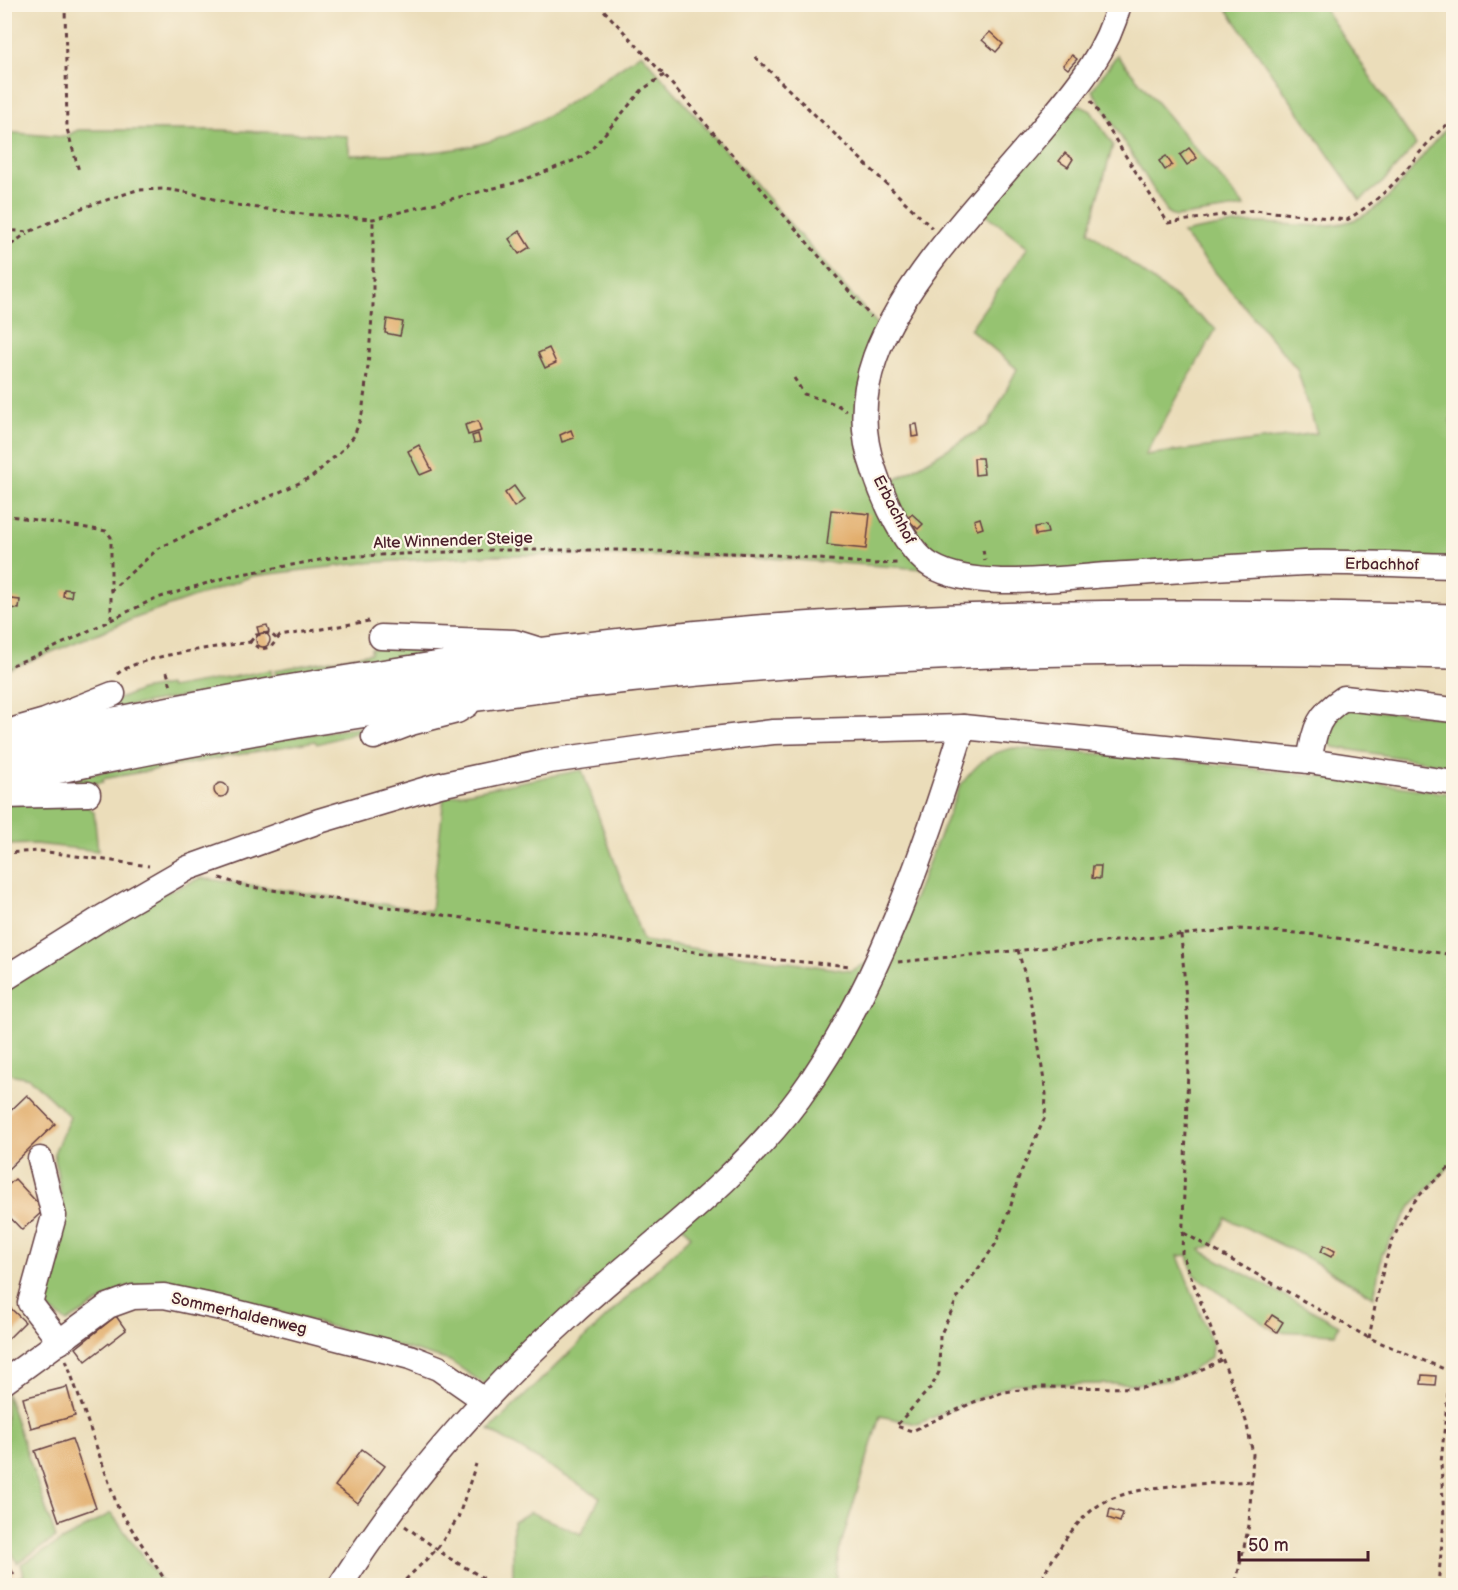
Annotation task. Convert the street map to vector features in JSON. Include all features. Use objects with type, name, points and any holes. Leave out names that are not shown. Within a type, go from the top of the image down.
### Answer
[{"type":"highway","points":[[4,747],[257,696],[551,653],[759,632],[935,622],[1202,618],[1454,621]]},
{"type":"highway","points":[[4,778],[266,726],[490,692],[664,672],[877,656],[1063,649],[1454,652]]},
{"type":"street","name":"Erbachhof","points":[[1119,4],[1105,44],[1080,84],[946,242],[909,291],[884,332],[866,392],[863,435],[880,489],[909,542],[930,566],[949,574],[1007,582],[1307,563],[1454,566]]},
{"type":"street","points":[[378,629],[514,642],[551,653]]},
{"type":"street","points":[[4,740],[17,729],[45,721],[115,685]]},
{"type":"street","points":[[374,737],[411,723],[457,711],[490,692]]},
{"type":"street","points":[[1309,761],[1317,724],[1330,707],[1344,698],[1454,710]]},
{"type":"street","points":[[340,1586],[389,1516],[484,1400],[572,1314],[756,1150],[798,1099],[824,1062],[850,1017],[875,964],[935,818],[963,728]]},
{"type":"street","points":[[4,979],[103,917],[189,868],[319,820],[440,785],[550,761],[773,732],[963,728],[1309,761],[1454,783]]},
{"type":"street","points":[[4,796],[88,794]]},
{"type":"street","points":[[40,1159],[54,1216],[30,1303],[60,1342]]},
{"type":"street","name":"Sommerhaldenweg","points":[[4,1382],[108,1306],[133,1297],[164,1296],[221,1308],[410,1357],[438,1368],[484,1400]]},
{"type":"path","points":[[65,4],[67,129],[79,171]]},
{"type":"path","points":[[598,4],[664,75],[884,332]]},
{"type":"path","points":[[755,57],[946,242]]},
{"type":"path","points":[[4,250],[29,232],[82,208],[137,190],[164,189],[236,205],[303,214],[373,219],[518,182],[578,159],[590,151],[633,99],[664,75]]},
{"type":"path","points":[[1080,84],[1168,223],[1256,210],[1347,220],[1372,204],[1396,181],[1420,150],[1454,120]]},
{"type":"path","points":[[110,591],[159,548],[312,477],[354,436],[362,414],[369,366],[374,305],[373,219]]},
{"type":"path","points":[[4,230],[29,232]]},
{"type":"path","points":[[794,378],[804,394],[836,404],[864,425]]},
{"type":"path","points":[[4,515],[106,531],[111,537],[111,618]]},
{"type":"path","name":"Alte Winnender Steige","points":[[4,668],[43,653],[154,598],[231,576],[336,556],[515,550],[765,554],[874,564],[908,563],[921,558]]},
{"type":"path","points":[[250,642],[260,649],[272,647],[280,636],[375,620],[378,629]]},
{"type":"path","points":[[115,685],[116,673],[157,659],[250,642],[256,635],[270,633],[278,640]]},
{"type":"path","points":[[4,853],[39,851],[159,867],[189,868],[245,886],[709,954],[851,966],[1240,929],[1309,934],[1454,955]]},
{"type":"path","points":[[1181,934],[1189,1038],[1182,1253],[1246,1421],[1253,1454],[1249,1525],[1235,1586]]},
{"type":"path","points":[[1018,950],[1038,1042],[1046,1094],[1045,1117],[1018,1179],[1010,1209],[995,1245],[958,1297],[940,1336],[939,1372],[932,1386],[896,1426],[912,1431],[974,1402],[1004,1392],[1041,1387],[1142,1388],[1182,1379],[1223,1359]]},
{"type":"path","points":[[1369,1338],[1385,1257],[1398,1229],[1412,1205],[1454,1163]]},
{"type":"path","points":[[1184,1233],[1369,1338],[1452,1372],[1441,1463],[1444,1518],[1438,1586]]},
{"type":"path","points":[[60,1342],[118,1508],[170,1586]]},
{"type":"path","points":[[399,1586],[437,1549],[458,1518],[476,1464]]},
{"type":"path","points":[[1037,1586],[1068,1535],[1092,1509],[1117,1496],[1152,1489],[1252,1481]]},
{"type":"path","points":[[389,1516],[496,1586]]},
{"type":"green space","points":[[1224,5],[1322,5],[1416,145],[1382,183],[1360,200]]},
{"type":"green space","points":[[641,53],[884,332],[870,376],[880,489],[988,425],[1017,369],[970,329],[1028,247],[983,212],[1069,112],[1079,105],[1091,111],[1113,145],[1089,231],[1216,329],[1145,455],[1317,433],[1297,369],[1182,233],[1242,223],[1335,225],[1361,217],[1374,209],[1397,188],[1447,128],[1453,136],[1454,416],[1450,420],[1454,435],[1453,558],[1009,575],[754,557],[494,555],[364,563],[253,576],[133,619],[5,671],[5,132],[64,137],[78,130],[221,130],[347,136],[350,155],[436,152],[487,142],[528,126],[567,104]]},
{"type":"green space","points":[[1117,55],[1245,207],[1175,217],[1168,213],[1092,90]]},
{"type":"green space","points":[[394,646],[441,650],[368,665],[82,714],[141,690],[169,685],[170,688],[271,670],[272,677],[276,676],[275,670],[371,653],[371,649]]},
{"type":"green space","points":[[1354,709],[1453,718],[1453,766],[1333,747],[1322,735],[1337,713]]},
{"type":"green space","points":[[390,723],[317,744],[315,741],[103,779],[103,782],[61,787],[58,785],[75,778],[234,745]]},
{"type":"green space","points":[[1013,748],[1234,766],[1453,794],[1453,1163],[1412,1205],[1382,1254],[1374,1297],[1306,1257],[1226,1218],[1213,1245],[1200,1250],[1339,1325],[1335,1334],[1275,1331],[1193,1274],[1188,1255],[1178,1256],[1212,1344],[1211,1357],[1191,1371],[1170,1380],[1139,1384],[1013,1384],[917,1424],[880,1416],[839,1551],[835,1585],[520,1586],[513,1579],[513,1522],[530,1512],[581,1534],[600,1497],[489,1430],[691,1236],[669,1211],[486,1385],[450,1361],[252,1304],[169,1285],[124,1287],[67,1322],[50,1310],[41,1296],[63,1207],[54,1153],[70,1117],[29,1078],[5,1073],[5,985],[157,896],[201,878],[431,911],[444,797],[582,770],[643,941],[850,971],[893,950],[960,786],[983,761],[996,753]]},
{"type":"green space","points":[[84,802],[94,812],[98,851],[35,844],[5,845],[4,803]]},
{"type":"green space","points":[[6,1392],[56,1538],[17,1563],[5,1538]]},
{"type":"green space","points":[[111,1513],[164,1585],[5,1585],[24,1575],[21,1564]]},
{"type":"building","points":[[990,32],[1003,44],[996,52],[982,40]]},
{"type":"building","points":[[1072,55],[1077,59],[1068,69],[1063,65]]},
{"type":"building","points":[[1189,148],[1197,158],[1187,165],[1180,155]]},
{"type":"building","points":[[1065,153],[1073,159],[1068,167],[1059,161]]},
{"type":"building","points":[[1166,156],[1172,165],[1165,170],[1159,161]]},
{"type":"building","points":[[520,231],[530,247],[519,254],[509,239]]},
{"type":"building","points":[[387,319],[403,322],[400,336],[385,333]]},
{"type":"building","points":[[549,348],[556,363],[545,368],[538,353]]},
{"type":"building","points":[[478,421],[481,431],[468,435],[465,425]]},
{"type":"building","points":[[917,424],[919,436],[912,437],[911,425]]},
{"type":"building","points":[[571,430],[574,438],[562,442],[560,435]]},
{"type":"building","points":[[478,434],[480,442],[474,443],[472,436]]},
{"type":"building","points":[[419,445],[432,470],[420,475],[408,451]]},
{"type":"building","points":[[974,458],[982,458],[984,474],[975,475]]},
{"type":"building","points":[[514,486],[524,500],[514,507],[505,493]]},
{"type":"building","points":[[831,510],[870,514],[866,549],[827,545]]},
{"type":"building","points":[[912,514],[923,524],[918,529],[907,519]]},
{"type":"building","points":[[980,518],[983,528],[977,530],[974,520]]},
{"type":"building","points":[[1046,525],[1048,533],[1036,535],[1035,527]]},
{"type":"building","points":[[64,589],[72,590],[71,597],[63,596]]},
{"type":"building","points":[[11,599],[20,600],[19,609],[10,608]]},
{"type":"building","points":[[267,625],[269,632],[259,634],[257,627]]},
{"type":"building","points":[[263,633],[268,635],[270,640],[268,645],[263,647],[258,645],[256,640],[258,635]]},
{"type":"building","points":[[221,783],[226,785],[228,790],[226,795],[221,797],[216,795],[214,790],[216,785]]},
{"type":"building","points":[[1093,866],[1101,866],[1100,879],[1092,878]]},
{"type":"building","points":[[27,1095],[55,1124],[8,1169],[4,1166],[4,1117]]},
{"type":"building","points":[[15,1179],[44,1210],[22,1230],[4,1211],[4,1189]]},
{"type":"building","points":[[1324,1245],[1335,1251],[1331,1257],[1321,1252]]},
{"type":"building","points":[[4,1302],[25,1322],[4,1343]]},
{"type":"building","points":[[1272,1315],[1283,1322],[1277,1332],[1266,1324]]},
{"type":"building","points":[[116,1316],[126,1330],[86,1361],[76,1348]]},
{"type":"building","points":[[1422,1375],[1436,1376],[1435,1385],[1421,1384]]},
{"type":"building","points":[[67,1387],[75,1416],[31,1428],[23,1398]]},
{"type":"building","points":[[72,1439],[96,1508],[59,1521],[35,1451]]},
{"type":"building","points":[[362,1449],[385,1466],[358,1503],[335,1486]]},
{"type":"building","points":[[1110,1509],[1123,1513],[1120,1522],[1108,1518]]},
{"type":"building","points":[[4,1555],[14,1574],[4,1578]]}]
